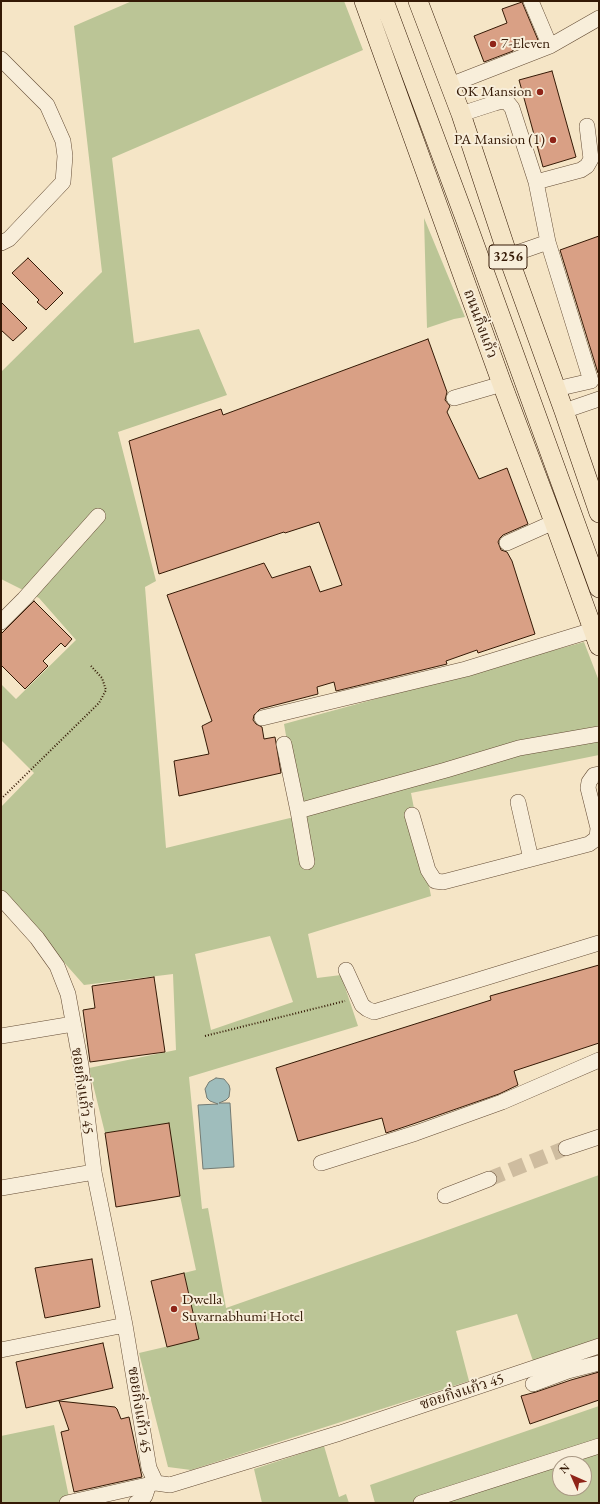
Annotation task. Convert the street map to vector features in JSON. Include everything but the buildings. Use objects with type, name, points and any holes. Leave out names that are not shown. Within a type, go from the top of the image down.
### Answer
[{"type":"main road","name":"ถนนกิ่งแก้ว","points":[[364,1],[502,384],[596,638]]},
{"type":"main road","name":"ถนนกิ่งแก้ว","points":[[384,1],[466,221],[599,588]]},
{"type":"main road","name":"3256","points":[[418,1],[461,114],[508,256],[564,410],[599,513]]},
{"type":"street","points":[[531,1],[550,46]]},
{"type":"street","points":[[450,85],[550,46],[599,18]]},
{"type":"street","points":[[1,59],[47,105],[63,141],[65,156],[63,182],[9,239],[1,243]]},
{"type":"street","points":[[461,114],[503,101],[512,108],[536,182],[548,242],[591,381],[556,388]]},
{"type":"street","points":[[536,182],[581,170],[587,166],[591,159],[587,126]]},
{"type":"street","points":[[508,256],[548,242]]},
{"type":"street","points":[[454,398],[502,384]]},
{"type":"street","points":[[564,410],[599,399]]},
{"type":"street","points":[[1,622],[24,599],[98,516]]},
{"type":"street","points":[[507,543],[554,522]]},
{"type":"street","points":[[262,718],[596,638]]},
{"type":"street","points":[[298,811],[519,748],[599,734]]},
{"type":"street","points":[[284,744],[307,862]]},
{"type":"street","points":[[412,815],[428,870],[435,881],[443,882],[589,844],[597,838],[598,828],[588,788],[589,782],[594,775],[599,774]]},
{"type":"street","points":[[518,802],[531,859]]},
{"type":"street","name":"ซอยกิ่งแก้ว 45","points":[[1,898],[37,938],[57,966],[68,994],[72,1024],[81,1065],[94,1172],[125,1325],[149,1468],[153,1483],[170,1485],[185,1481],[565,1364],[599,1346]]},
{"type":"street","points":[[346,970],[362,1005],[374,1012],[599,943]]},
{"type":"street","points":[[1,1036],[72,1024]]},
{"type":"street","points":[[321,1163],[416,1133],[502,1102],[599,1060]]},
{"type":"street","points":[[566,1148],[599,1137]]},
{"type":"street","points":[[1,1188],[94,1172]]},
{"type":"street","points":[[446,1196],[489,1179]]},
{"type":"street","points":[[1,1350],[125,1325]]},
{"type":"street","points":[[533,1384],[565,1364],[599,1363]]},
{"type":"street","points":[[422,1503],[599,1446]]},
{"type":"street","points":[[67,1503],[153,1483]]},
{"type":"street","points":[[136,1503],[145,1496],[153,1483]]},
{"type":"path","points":[[1,798],[98,702],[106,690],[102,678],[91,666]]},
{"type":"path","points":[[205,1036],[359,998]]},
{"type":"green space","points":[[132,1],[344,1],[363,50],[112,158],[134,343],[199,329],[227,395],[118,432],[156,581],[145,587],[166,848],[290,818],[301,821],[284,724],[584,642],[599,681],[599,755],[411,793],[431,896],[308,934],[317,978],[341,975],[358,1026],[189,1077],[202,1209],[208,1208],[226,1308],[599,1175],[599,1338],[533,1361],[517,1314],[456,1331],[469,1381],[191,1470],[168,1467],[139,1353],[199,1339],[184,1273],[196,1270],[180,1196],[169,1124],[105,1133],[89,1068],[176,1050],[173,974],[84,985],[1,891],[1,807],[34,773],[1,740],[1,684],[16,699],[76,640],[39,598],[1,579],[1,372],[102,272],[74,26]],"holes":[[[270,936],[293,1002],[211,1030],[195,954]]]},
{"type":"green space","points":[[424,218],[465,317],[427,328]]},
{"type":"green space","points":[[599,1406],[599,1503],[375,1503],[370,1485]]},
{"type":"green space","points":[[54,1425],[70,1502],[1,1503],[1,1436]]},
{"type":"green space","points":[[324,1446],[339,1497],[346,1494],[349,1503],[262,1503],[254,1469]]},
{"type":"water","points":[[216,1078],[224,1079],[229,1085],[230,1089],[229,1097],[219,1103],[230,1103],[234,1167],[203,1169],[198,1105],[218,1104],[207,1098],[205,1089],[209,1082]]},
{"type":"tunnel","points":[[489,1179],[566,1148]]},
{"type":"place","name":"7-Eleven","points":[[493,44]]},
{"type":"place","name":"OK Mansion","points":[[540,92]]},
{"type":"place","name":"PA Mansion (1)","points":[[553,140]]},
{"type":"place","name":"Dwella Suvarnabhumi Hotel","points":[[174,1309]]}]
